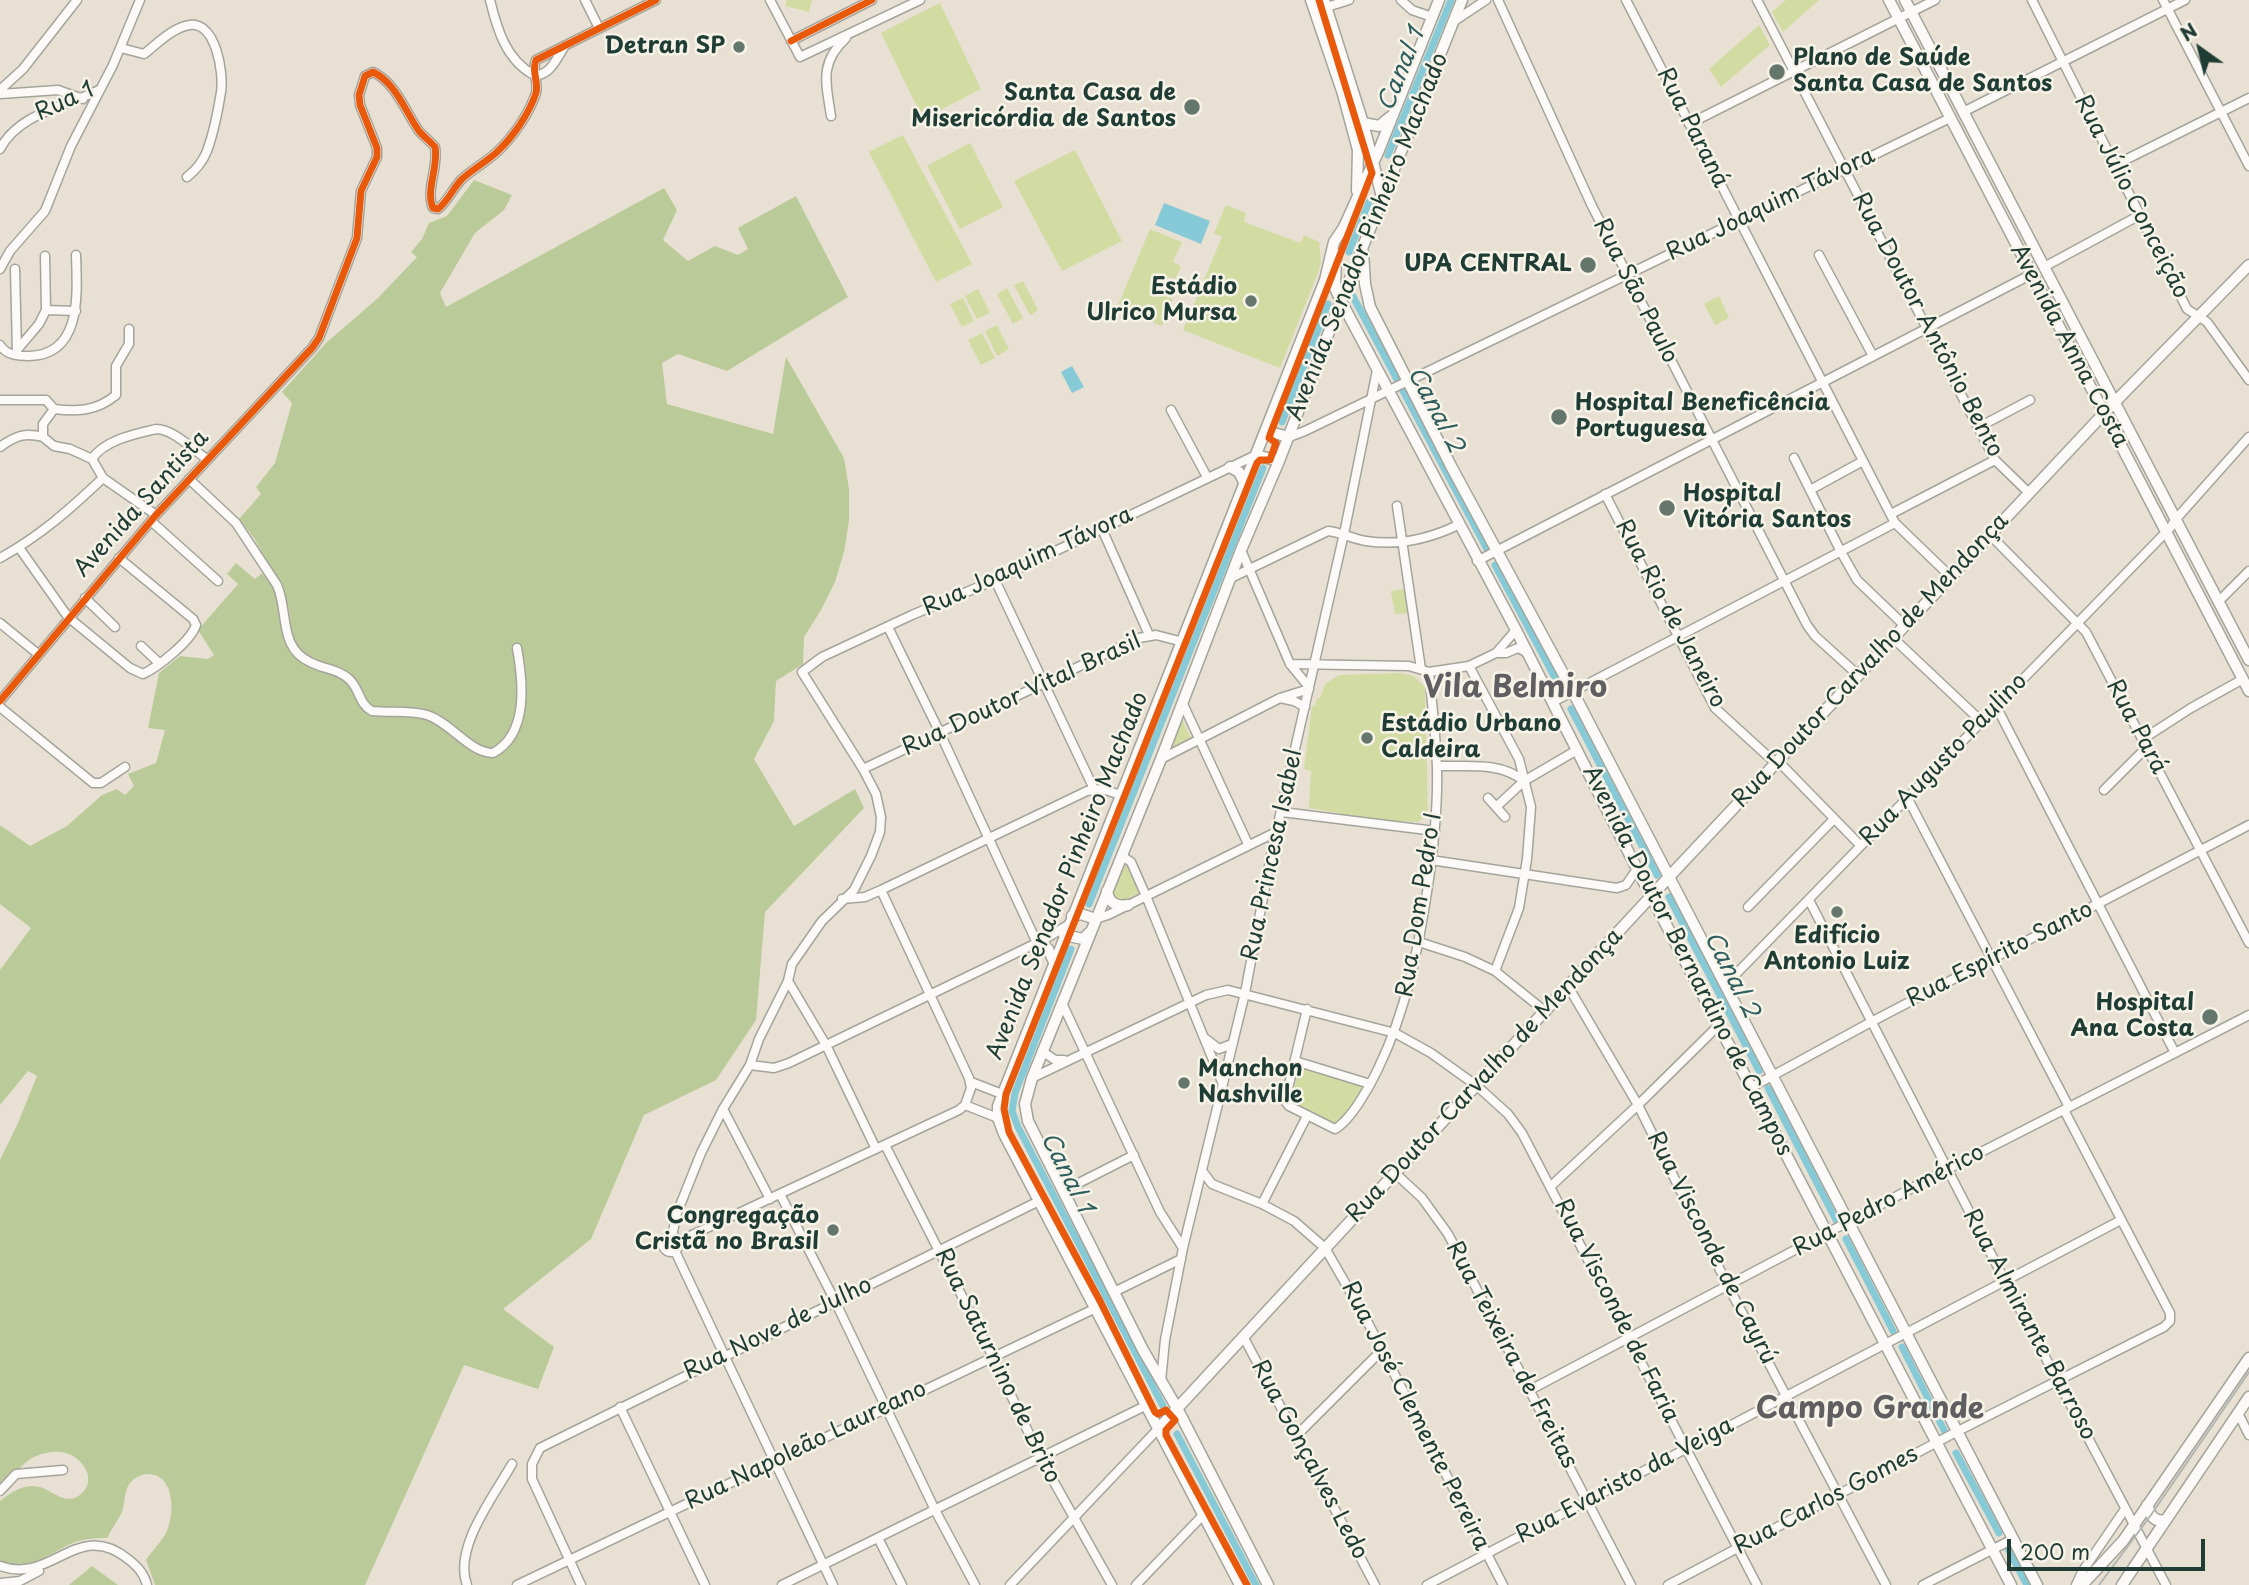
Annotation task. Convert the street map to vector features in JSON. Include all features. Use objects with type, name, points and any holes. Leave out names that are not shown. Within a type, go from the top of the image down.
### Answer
[{"type":"main road","points":[[1311,0],[1343,94],[1358,150],[1357,196]]},
{"type":"main road","name":"Avenida Senador Pinheiro Machado","points":[[998,1118],[1002,1094],[1325,280],[1334,242],[1377,155],[1439,0]]},
{"type":"main road","name":"Avenida Senador Pinheiro Machado","points":[[1268,1585],[1177,1408],[1143,1350],[1063,1191],[1025,1112],[1026,1094],[1462,0]]},
{"type":"main road","name":"Avenida Anna Costa","points":[[1889,0],[2032,274],[2176,519],[2249,660]]},
{"type":"main road","name":"Avenida Anna Costa","points":[[1905,0],[2044,267],[2166,532],[2249,691]]},
{"type":"main road","points":[[1326,4],[1363,123],[1377,155],[1382,197]]},
{"type":"main road","points":[[1950,118],[1963,112]]},
{"type":"main road","points":[[1363,123],[1379,126],[1394,113]]},
{"type":"main road","points":[[1377,155],[1396,164]]},
{"type":"main road","points":[[1357,196],[1371,191],[1376,196],[1378,208]]},
{"type":"main road","points":[[1341,301],[1335,288],[1338,247],[1343,227]]},
{"type":"main road","name":"Avenida Doutor Bernardino de Campos","points":[[1363,246],[1365,284],[1370,307],[1406,381],[1573,692],[2037,1585]]},
{"type":"main road","points":[[1338,247],[1339,256],[1346,262],[1358,259]]},
{"type":"main road","name":"Rua Doutor Carvalho de Mendonça","points":[[1159,1428],[1858,675],[2109,408],[2249,265]]},
{"type":"main road","name":"Avenida Doutor Bernardino de Campos","points":[[1341,301],[1516,630],[1637,869],[2011,1585]]},
{"type":"main road","points":[[1266,431],[1289,437]]},
{"type":"main road","points":[[1256,456],[1279,461]]},
{"type":"main road","points":[[1230,467],[1239,472],[1245,484]]},
{"type":"main road","points":[[1107,891],[1111,902],[1128,905]]},
{"type":"main road","points":[[1090,932],[1083,939],[1068,926],[1081,914],[1095,919]]},
{"type":"main road","points":[[1041,941],[1054,962]]},
{"type":"main road","points":[[998,1118],[1039,1202],[1240,1585]]},
{"type":"main road","points":[[2079,1585],[2118,1546],[2134,1525],[2249,1358]]},
{"type":"main road","points":[[2122,1585],[2249,1396]]},
{"type":"main road","points":[[2147,1505],[2153,1518],[2166,1520]]},
{"type":"street","points":[[0,92],[23,69],[77,0]]},
{"type":"street","name":"Rua 1","points":[[0,149],[11,132],[27,120],[99,90],[121,48],[141,0]]},
{"type":"street","points":[[490,0],[502,41],[525,70],[541,76],[547,72],[565,46]]},
{"type":"street","points":[[585,0],[599,28]]},
{"type":"street","points":[[534,75],[536,60],[656,0]]},
{"type":"street","points":[[770,0],[796,49]]},
{"type":"street","points":[[796,49],[872,0]]},
{"type":"street","points":[[796,49],[852,33],[920,0]]},
{"type":"street","points":[[1326,4],[1349,0]]},
{"type":"street","points":[[1401,0],[1412,10],[1432,17]]},
{"type":"street","points":[[1453,22],[1486,0]]},
{"type":"street","name":"Rua São Paulo","points":[[1497,0],[1592,206],[1811,631],[1858,675]]},
{"type":"street","name":"Rua Paraná","points":[[1626,0],[1895,523],[1951,577]]},
{"type":"street","name":"Rua Doutor Antônio Bento","points":[[1757,0],[1995,460],[2029,493]]},
{"type":"street","points":[[1689,124],[1936,0]]},
{"type":"street","name":"Rua Júlio Conceição","points":[[2032,0],[2187,309],[2207,322],[2249,380]]},
{"type":"street","points":[[2163,0],[2249,166]]},
{"type":"street","points":[[1963,112],[2185,0]]},
{"type":"street","points":[[121,48],[144,54],[172,33],[190,25],[198,25],[212,40],[217,52],[221,90],[208,149],[198,166],[187,177]]},
{"type":"street","points":[[831,116],[825,82],[827,65],[834,51],[852,33]]},
{"type":"street","name":"Avenida Santista","points":[[0,701],[3,690],[38,654],[153,518],[312,348],[318,338],[357,238],[361,191],[377,157],[377,148],[360,105],[359,95],[365,76],[373,72],[379,75],[405,105],[420,132],[435,148],[436,167],[430,201],[435,210],[467,175],[509,140],[523,120],[536,93],[534,75]]},
{"type":"street","points":[[0,92],[58,90],[82,98],[90,108]]},
{"type":"street","points":[[0,268],[10,251],[45,211],[67,155],[99,90]]},
{"type":"street","points":[[2115,166],[2249,98]]},
{"type":"street","name":"Rua Joaquim Távora","points":[[1289,437],[1950,118]]},
{"type":"street","points":[[2044,267],[2140,215]]},
{"type":"street","points":[[0,345],[7,353],[43,354],[58,345],[68,333],[76,311],[76,255]]},
{"type":"street","points":[[1819,255],[1873,356]]},
{"type":"street","points":[[17,352],[39,324],[46,310],[45,256]]},
{"type":"street","points":[[15,269],[17,352]]},
{"type":"street","points":[[1477,561],[2032,274]]},
{"type":"street","points":[[46,310],[76,311]]},
{"type":"street","points":[[0,400],[46,400],[54,409],[81,411],[103,403],[116,395],[116,366],[130,344],[130,329]]},
{"type":"street","name":"Rua Princesa Isabel","points":[[1161,1381],[1181,1259],[1245,993],[1272,850],[1343,536],[1377,370]]},
{"type":"street","points":[[1979,428],[2031,400]]},
{"type":"street","points":[[43,437],[43,424],[54,409]]},
{"type":"street","points":[[1171,410],[1208,477]]},
{"type":"street","points":[[92,459],[109,444],[156,429],[172,434],[206,459]]},
{"type":"street","points":[[0,447],[18,436],[28,434],[43,437],[54,446],[70,449],[92,459],[103,478],[153,518],[218,580]]},
{"type":"street","name":"Rua Augusto Paulino","points":[[1717,969],[1726,974],[1737,973],[2078,624],[2166,532],[2249,438]]},
{"type":"street","name":"Rua Joaquim Távora","points":[[863,769],[802,672],[822,657],[995,580],[1256,456]]},
{"type":"street","points":[[1794,458],[1840,552],[1857,580],[1905,626]]},
{"type":"street","points":[[1891,514],[1995,460]]},
{"type":"street","points":[[1810,489],[1863,461]]},
{"type":"street","points":[[0,558],[20,549],[76,504],[103,478]]},
{"type":"street","points":[[189,479],[236,523],[277,585],[282,596],[286,632],[292,649],[302,658],[350,679],[367,708],[372,711],[426,715],[442,722],[477,750],[493,753],[507,743],[512,735],[520,706],[522,686],[517,648]]},
{"type":"street","name":"Rua Rio de Janeiro","points":[[1605,494],[1715,708],[1772,760],[1778,761],[1860,845]]},
{"type":"street","name":"Rua Dom Pedro I","points":[[1307,1116],[1332,1129],[1339,1128],[1370,1084],[1395,1033],[1419,942],[1435,831],[1437,766],[1425,671],[1397,506]]},
{"type":"street","points":[[1553,702],[1895,523]]},
{"type":"street","points":[[1231,578],[1322,533],[1333,532],[1385,543],[1403,542],[1432,536],[1458,525]]},
{"type":"street","points":[[1102,530],[1149,635]]},
{"type":"street","name":"Rua Pará","points":[[1990,535],[2088,635],[2249,943]]},
{"type":"street","points":[[20,549],[68,617],[139,674],[148,673],[194,631],[196,625],[193,618],[119,558]]},
{"type":"street","points":[[1161,759],[1280,698],[1309,688],[1290,664],[1241,550]]},
{"type":"street","points":[[2218,601],[2249,572]]},
{"type":"street","points":[[995,580],[1094,789]]},
{"type":"street","points":[[85,598],[115,627]]},
{"type":"street","points":[[0,623],[38,654]]},
{"type":"street","points":[[888,627],[1041,941]]},
{"type":"street","points":[[1290,664],[1409,666],[1425,671],[1469,666],[1496,653],[1516,630]]},
{"type":"street","name":"Rua Doutor Vital Brasil","points":[[863,769],[1149,635],[1183,642]]},
{"type":"street","points":[[1893,638],[1981,721]]},
{"type":"street","points":[[141,646],[159,663]]},
{"type":"street","points":[[1496,653],[1506,653],[1518,648],[1528,653]]},
{"type":"street","points":[[1469,666],[1519,759],[1532,817],[1519,908],[1495,971]]},
{"type":"street","points":[[2104,790],[2145,743],[2191,708],[2243,679]]},
{"type":"street","points":[[1280,698],[1305,707]]},
{"type":"street","points":[[1183,704],[1250,843]]},
{"type":"street","points":[[1996,706],[2175,1053]]},
{"type":"street","points":[[0,707],[93,783],[101,783],[125,767]]},
{"type":"street","points":[[1496,807],[1524,781],[1577,750]]},
{"type":"street","points":[[1437,766],[1503,769],[1524,781]]},
{"type":"street","points":[[675,1251],[678,1247],[675,1238],[691,1178],[723,1109],[750,1065],[759,1038],[788,981],[792,964],[822,921],[854,890],[880,832],[879,806],[863,769]]},
{"type":"street","points":[[842,900],[865,897],[881,890],[1094,789],[1121,795]]},
{"type":"street","points":[[1907,797],[2121,1220]]},
{"type":"street","points":[[1488,798],[1505,817]]},
{"type":"street","points":[[1282,812],[1435,831]]},
{"type":"street","points":[[1748,908],[1834,819]]},
{"type":"street","name":"Rua Espírito Santo","points":[[1752,1087],[2249,825]]},
{"type":"street","points":[[1095,919],[1276,832]]},
{"type":"street","points":[[1250,843],[1264,845],[1272,850]]},
{"type":"street","points":[[1122,856],[1131,862],[1223,1083]]},
{"type":"street","points":[[1431,860],[1617,888],[1626,885],[1637,869]]},
{"type":"street","points":[[675,1251],[669,1252],[663,1247],[664,1239],[675,1238],[770,1199],[965,1105],[971,1082],[881,890]]},
{"type":"street","name":"Rua Almirante Barroso","points":[[1809,900],[2005,1281],[2166,1585]]},
{"type":"street","points":[[750,1065],[774,1068],[1068,926]]},
{"type":"street","points":[[1419,942],[1465,957],[1495,971],[1546,1012]]},
{"type":"street","points":[[788,981],[826,1045],[876,1149]]},
{"type":"street","name":"Rua Visconde de Cayrú","points":[[1569,988],[1638,1105],[1728,1286],[1886,1585]]},
{"type":"street","name":"Rua Visconde de Faria","points":[[1031,1078],[1190,1002],[1222,990],[1245,993],[1395,1033],[1431,1054],[1476,1086],[1516,1123],[1757,1585]]},
{"type":"street","points":[[1062,1003],[1165,1221],[1184,1248]]},
{"type":"street","points":[[1262,1204],[1307,1116],[1284,1101],[1307,1009]]},
{"type":"street","name":"Rua Pedro Américo","points":[[1531,1390],[1948,1169],[2249,1015]]},
{"type":"street","points":[[1551,1186],[1719,1025]]},
{"type":"street","points":[[1204,1037],[1219,1049],[1232,1044]]},
{"type":"street","points":[[1042,1051],[1055,1060],[1067,1059]]},
{"type":"street","points":[[1294,1061],[1370,1084]]},
{"type":"street","points":[[971,1082],[1002,1094]]},
{"type":"street","points":[[965,1105],[998,1118]]},
{"type":"street","points":[[723,1109],[770,1199]]},
{"type":"street","name":"Rua Saturnino de Brito","points":[[885,1145],[993,1357],[1041,1459],[1112,1585]]},
{"type":"street","points":[[1063,1191],[1134,1155]]},
{"type":"street","points":[[1199,1192],[1212,1184],[1203,1172]]},
{"type":"street","name":"Rua Teixeira de Freitas","points":[[1395,1173],[1436,1214],[1531,1390],[1631,1585]]},
{"type":"street","name":"Rua José Clemente Pereira","points":[[1212,1184],[1262,1204],[1294,1222],[1325,1248],[1342,1274],[1503,1585]]},
{"type":"street","points":[[780,1194],[835,1301],[935,1510],[975,1585]]},
{"type":"street","name":"Rua Nove de Julho","points":[[570,1560],[537,1490],[531,1470],[540,1448],[1039,1202]]},
{"type":"street","name":"Rua Evaristo da Veiga","points":[[1427,1585],[2121,1220]]},
{"type":"street","name":"Rua Carlos Gomes","points":[[1668,1585],[1958,1431],[2164,1327],[2170,1321],[2170,1313],[2121,1220]]},
{"type":"street","points":[[675,1251],[833,1585]]},
{"type":"street","points":[[1114,1292],[1181,1259]]},
{"type":"street","name":"Rua Napoleão Laureano","points":[[517,1585],[1096,1308]]},
{"type":"street","name":"Rua Gonçalves Ledo","points":[[1243,1336],[1375,1585]]},
{"type":"street","points":[[1143,1350],[1156,1355],[1166,1340]]},
{"type":"street","points":[[1296,1436],[1382,1350]]},
{"type":"street","points":[[782,1585],[1147,1405]]},
{"type":"street","points":[[620,1407],[705,1585]]},
{"type":"street","points":[[2238,1413],[2249,1435]]},
{"type":"street","points":[[1010,1585],[1159,1428]]},
{"type":"street","points":[[467,1585],[463,1573],[464,1553],[512,1464]]},
{"type":"street","points":[[0,1491],[16,1474],[63,1470]]},
{"type":"street","points":[[2079,1585],[2082,1573],[2124,1509]]},
{"type":"street","points":[[1136,1585],[1204,1514]]},
{"type":"street","points":[[878,1538],[902,1585]]},
{"type":"street","points":[[1923,1585],[2013,1539]]},
{"type":"street","points":[[0,1583],[20,1581],[83,1547],[103,1546],[131,1561],[142,1572],[147,1585]]},
{"type":"street","points":[[570,1560],[582,1585]]},
{"type":"street","points":[[0,1566],[29,1571],[53,1561]]},
{"type":"street","points":[[0,1583],[7,1580],[11,1570]]},
{"type":"green space","points":[[787,0],[812,0],[809,12],[785,6]]},
{"type":"green space","points":[[1786,0],[1819,0],[1783,32],[1772,12]]},
{"type":"green space","points":[[940,3],[981,89],[923,119],[881,33]]},
{"type":"green space","points":[[1759,25],[1770,45],[1721,87],[1709,69]]},
{"type":"green space","points":[[903,135],[972,264],[936,282],[869,152]]},
{"type":"green space","points":[[970,143],[1003,207],[960,229],[927,166]]},
{"type":"green space","points":[[1075,150],[1122,241],[1062,271],[1014,181]]},
{"type":"green space","points":[[474,180],[512,195],[504,210],[475,233],[440,293],[446,307],[664,188],[677,210],[663,240],[688,261],[715,246],[738,255],[748,249],[738,228],[796,196],[848,297],[727,371],[678,354],[662,363],[667,404],[773,434],[786,357],[844,458],[849,489],[849,521],[844,552],[835,582],[804,637],[803,664],[776,681],[774,721],[754,759],[794,826],[855,789],[864,808],[765,912],[756,1020],[716,1080],[644,1115],[591,1239],[503,1309],[554,1347],[538,1389],[464,1365],[365,1585],[155,1585],[146,1560],[166,1533],[171,1516],[171,1497],[164,1481],[149,1474],[139,1476],[130,1483],[121,1514],[107,1538],[77,1541],[27,1563],[10,1564],[0,1561],[0,1501],[29,1486],[40,1487],[72,1499],[84,1491],[88,1474],[72,1455],[50,1452],[29,1460],[0,1492],[0,1160],[37,1076],[28,1071],[0,1105],[0,970],[31,928],[0,904],[0,825],[30,846],[67,826],[102,795],[117,789],[125,795],[134,786],[128,774],[156,763],[165,730],[148,728],[159,673],[180,656],[208,659],[214,655],[198,630],[238,584],[227,574],[236,563],[255,579],[262,573],[280,594],[291,619],[283,585],[239,519],[261,494],[256,487],[275,463],[292,403],[282,392],[326,343],[378,298],[417,257],[411,252],[422,239],[429,223],[447,216]]},
{"type":"green space","name":"Estádio Ulrico Mursa","points":[[1226,205],[1246,213],[1244,222],[1300,243],[1304,235],[1319,242],[1321,263],[1318,273],[1280,368],[1183,330],[1222,237],[1214,233]]},
{"type":"green space","points":[[1150,229],[1182,242],[1173,262],[1181,266],[1175,279],[1168,277],[1161,295],[1173,299],[1162,326],[1117,308]]},
{"type":"green space","points":[[1023,281],[1038,310],[1030,315],[1014,285]]},
{"type":"green space","points":[[1007,288],[1023,318],[1013,324],[997,294]]},
{"type":"green space","points":[[978,289],[990,313],[977,319],[965,296]]},
{"type":"green space","points":[[1719,296],[1729,318],[1715,325],[1704,304]]},
{"type":"green space","points":[[963,298],[974,321],[962,327],[950,304]]},
{"type":"green space","points":[[997,325],[1009,349],[997,356],[985,331]]},
{"type":"green space","points":[[982,333],[995,358],[981,365],[968,340]]},
{"type":"green space","points":[[1405,589],[1408,613],[1395,614],[1391,591]]},
{"type":"green space","name":"Estádio Urbano Caldeira","points":[[1401,673],[1414,676],[1425,687],[1428,814],[1418,822],[1340,818],[1340,813],[1309,808],[1311,771],[1304,769],[1312,706],[1315,706],[1317,698],[1320,698],[1325,684],[1339,675]]},
{"type":"green space","points":[[1182,720],[1191,738],[1172,747]]},
{"type":"green space","points":[[1124,859],[1139,893],[1122,901],[1114,898],[1112,889]]},
{"type":"green space","points":[[1300,1067],[1366,1086],[1336,1124],[1290,1100]]},
{"type":"green space","points":[[92,1566],[118,1585],[69,1585]]},
{"type":"water","points":[[1164,203],[1210,221],[1201,244],[1155,225]]},
{"type":"water","points":[[1072,366],[1084,387],[1072,393],[1061,372]]},
{"type":"waterway","name":"Canal 1","points":[[1388,155],[1451,0]]},
{"type":"waterway","name":"Canal 1","points":[[1349,252],[1369,202]]},
{"type":"waterway","name":"Canal 2","points":[[1349,289],[1487,549]]},
{"type":"waterway","name":"Canal 1","points":[[1282,422],[1328,304]]},
{"type":"waterway","name":"Canal 1","points":[[1089,904],[1263,468]]},
{"type":"waterway","name":"Canal 2","points":[[1495,565],[1561,689]]},
{"type":"waterway","name":"Canal 2","points":[[1571,709],[1657,875]]},
{"type":"waterway","name":"Canal 2","points":[[1669,897],[1759,1071]]},
{"type":"waterway","name":"Canal 1","points":[[1071,949],[1015,1093],[1012,1111],[1163,1406]]},
{"type":"waterway","name":"Canal 2","points":[[1768,1088],[1837,1222]]},
{"type":"waterway","name":"Canal 2","points":[[1846,1239],[1893,1331]]},
{"type":"waterway","name":"Canal 2","points":[[1902,1347],[1947,1436]]},
{"type":"waterway","name":"Canal 1","points":[[1177,1434],[1256,1585]]},
{"type":"waterway","name":"Canal 2","points":[[1956,1453],[1999,1533]]},
{"type":"waterway","name":"Canal 2","points":[[2008,1549],[2027,1585]]},
{"type":"tram line","points":[[2099,1585],[2151,1515],[2249,1372]]},
{"type":"cycle path","points":[[0,701],[156,515],[319,338],[357,238],[361,191],[377,157],[377,148],[360,105],[359,95],[365,76],[373,72],[388,83],[419,131],[435,147],[430,194],[433,208],[438,209],[462,179],[497,152],[520,125],[536,93],[536,60],[656,0]]},
{"type":"cycle path","points":[[791,41],[872,0]]},
{"type":"cycle path","points":[[1247,1585],[1166,1435],[1166,1430],[1175,1420],[1166,1410],[1158,1414],[1155,1412],[1100,1301],[1009,1132],[1004,1109],[1006,1094],[1257,463],[1260,460],[1270,460],[1276,443],[1269,438],[1271,432],[1372,173],[1319,0]]},
{"type":"place","name":"Detran SP","points":[[739,47]]},
{"type":"place","name":"Plano de Saúde Santa Casa de Santos","points":[[1777,72]]},
{"type":"place","name":"Santa Casa de Misericórdia de Santos","points":[[1192,107]]},
{"type":"place","name":"UPA CENTRAL","points":[[1588,265]]},
{"type":"place","name":"Estádio Ulrico Mursa","points":[[1251,301]]},
{"type":"place","name":"Hospital Beneficência Portuguesa","points":[[1559,417]]},
{"type":"place","name":"Hospital Vitória Santos","points":[[1667,508]]},
{"type":"place","name":"Estádio Urbano Caldeira","points":[[1367,738]]},
{"type":"place","name":"Edifício Antonio Luiz","points":[[1837,912]]},
{"type":"place","name":"Hospital Ana Costa","points":[[2210,1017]]},
{"type":"place","name":"Manchon Nashville","points":[[1184,1083]]},
{"type":"place","name":"Congregação Cristã no Brasil","points":[[833,1230]]},
{"type":"district","name":"Vila Belmiro","points":[[1515,689]]},
{"type":"district","name":"Campo Grande","points":[[1870,1410]]}]
